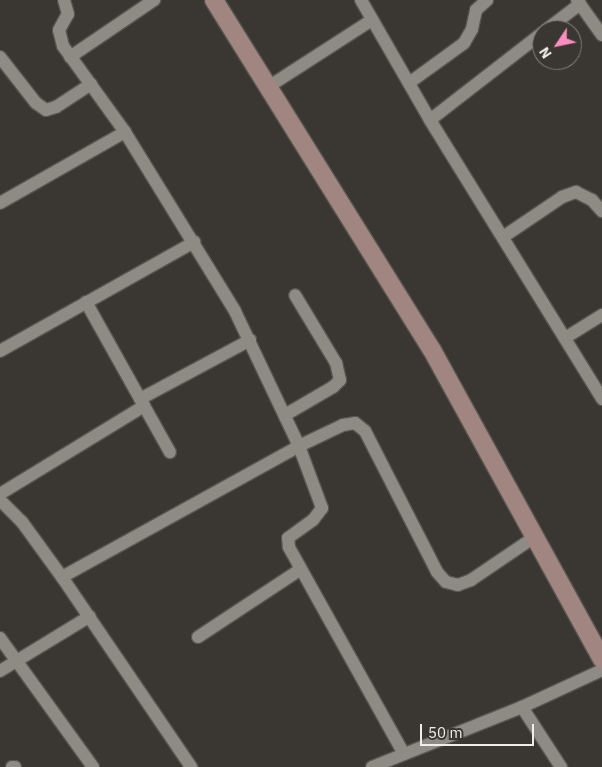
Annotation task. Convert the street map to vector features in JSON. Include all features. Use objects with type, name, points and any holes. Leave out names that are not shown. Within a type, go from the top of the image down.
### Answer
[{"type":"street","points":[[64,0],[68,14],[59,30],[59,38],[70,57],[125,132],[194,242],[250,340],[300,446],[322,508],[320,515],[288,538],[289,548],[404,754]]},
{"type":"street","points":[[70,57],[154,0]]},
{"type":"street","points":[[214,0],[432,350],[602,659]]},
{"type":"street","points":[[361,0],[430,120],[602,399]]},
{"type":"street","points":[[409,82],[464,43],[472,29],[476,10],[487,0]]},
{"type":"street","points":[[558,20],[579,2],[602,35]]},
{"type":"street","points":[[268,87],[372,20]]},
{"type":"street","points":[[430,120],[532,41]]},
{"type":"street","points":[[0,57],[36,102],[46,110],[56,107],[91,84]]},
{"type":"street","points":[[0,203],[125,132]]},
{"type":"street","points":[[503,237],[562,197],[576,192],[592,200],[602,212]]},
{"type":"street","points":[[0,351],[194,242]]},
{"type":"street","points":[[285,415],[333,387],[340,380],[336,363],[295,295]]},
{"type":"street","points":[[86,302],[170,452]]},
{"type":"street","points":[[565,338],[602,315]]},
{"type":"street","points":[[0,494],[142,403],[250,340]]},
{"type":"street","points":[[62,577],[300,446],[343,425],[355,423],[365,431],[437,572],[446,582],[458,585],[471,580],[536,536]]},
{"type":"street","points":[[0,500],[22,522],[90,616],[191,767]]},
{"type":"street","points":[[198,637],[301,569]]},
{"type":"street","points":[[0,671],[16,659],[90,616]]},
{"type":"street","points":[[0,638],[93,767]]},
{"type":"street","points":[[372,767],[522,707],[602,670]]},
{"type":"street","points":[[522,707],[561,767]]}]
